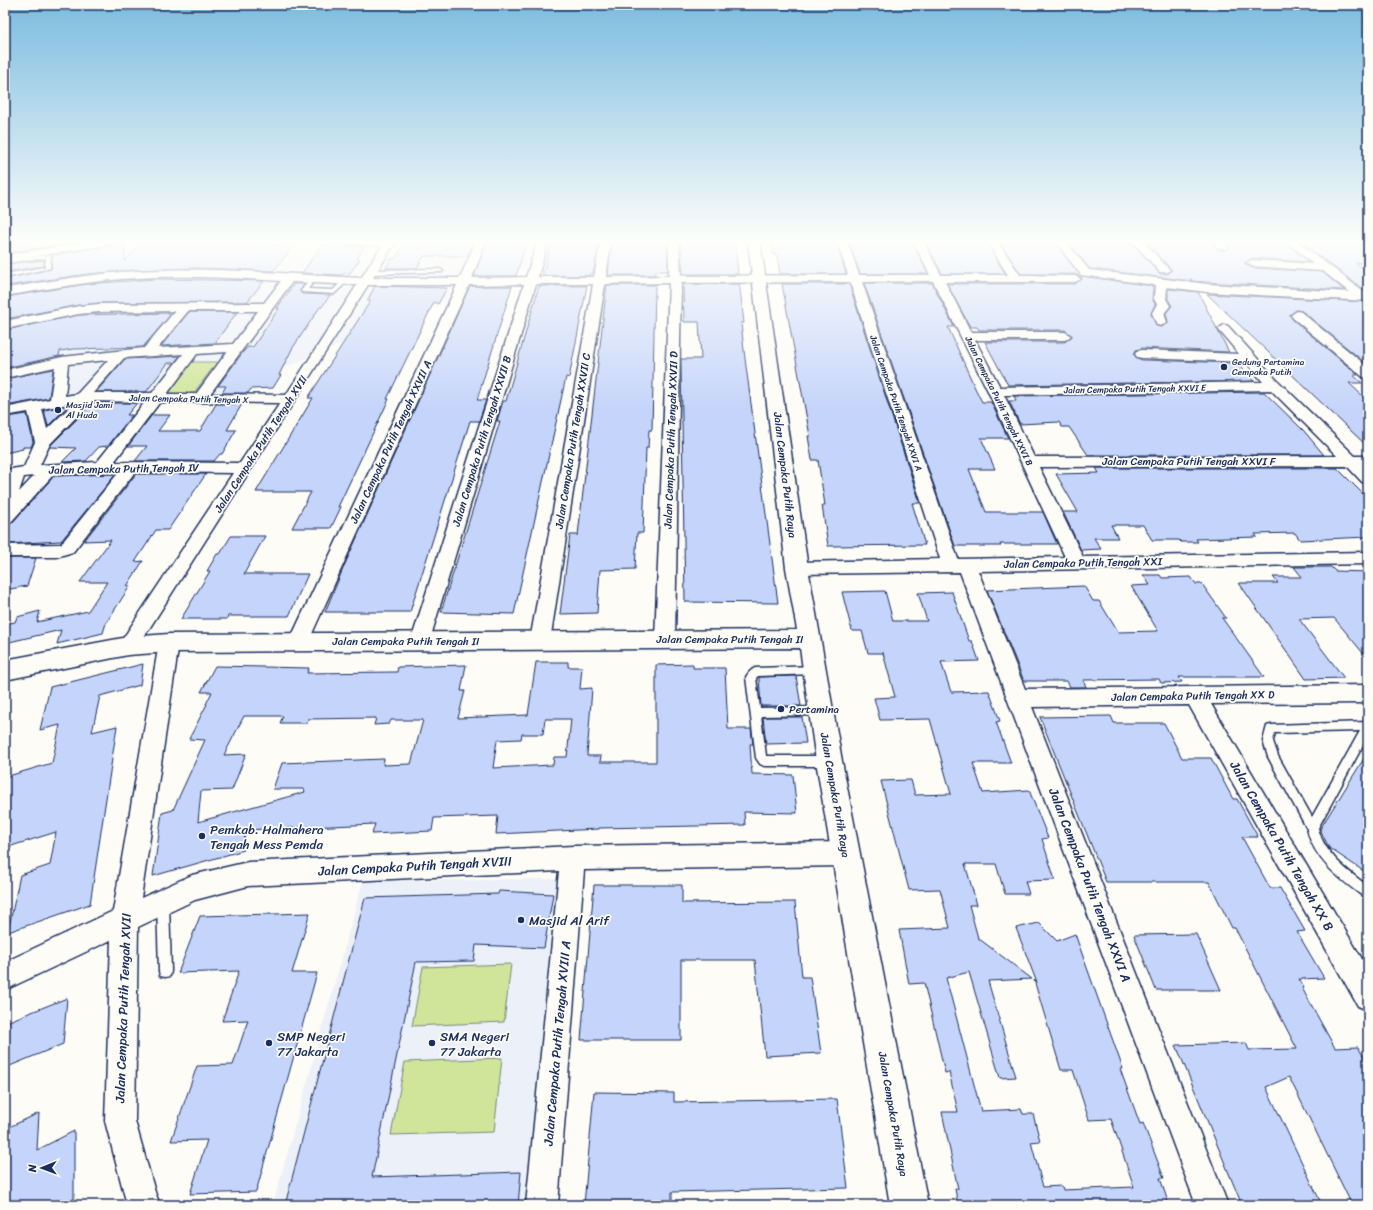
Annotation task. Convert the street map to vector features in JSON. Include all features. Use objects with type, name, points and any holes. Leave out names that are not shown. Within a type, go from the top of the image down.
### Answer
[{"type":"street","points":[[199,399],[274,297]]},
{"type":"street","name":"Jalan Cempaka Putih Tengah XVII","points":[[128,646],[355,297]]},
{"type":"street","name":"Jalan Cempaka Putih Tengah XXVII A","points":[[299,642],[457,297]]},
{"type":"street","name":"Jalan Cempaka Putih Tengah XXVII B","points":[[422,641],[526,297]]},
{"type":"street","name":"Jalan Cempaka Putih Tengah XXVII C","points":[[540,640],[596,297]]},
{"type":"street","name":"Jalan Cempaka Putih Tengah XXVII D","points":[[665,640],[675,297]]},
{"type":"street","name":"Jalan Cempaka Putih Raya","points":[[762,297],[797,568],[815,670],[828,761],[909,1205]]},
{"type":"street","name":"Jalan Cempaka Putih Tengah XXVI A","points":[[861,297],[959,565],[1018,698],[1212,1205]]},
{"type":"street","name":"Jalan Cempaka Putih Tengah XXVI B","points":[[946,297],[995,391],[1077,563]]},
{"type":"street","points":[[1160,297],[1164,306],[1160,308],[1158,313],[1160,322]]},
{"type":"street","points":[[1281,297],[1288,305]]},
{"type":"street","points":[[1342,297],[1364,299]]},
{"type":"street","points":[[5,326],[79,310],[99,308],[267,307]]},
{"type":"street","points":[[148,352],[184,308]]},
{"type":"street","points":[[1297,315],[1368,374]]},
{"type":"street","points":[[1224,329],[1275,386],[1368,478]]},
{"type":"street","points":[[967,336],[1066,336]]},
{"type":"street","points":[[5,374],[62,361],[148,352],[237,348]]},
{"type":"street","points":[[102,467],[194,349]]},
{"type":"street","points":[[1142,354],[1250,358]]},
{"type":"street","points":[[5,508],[18,472],[43,442],[85,397],[120,355]]},
{"type":"street","points":[[57,401],[62,361]]},
{"type":"street","name":"Jalan Cempaka Putih Tengah XXVI E","points":[[995,391],[1275,386]]},
{"type":"street","name":"Jalan Cempaka Putih Tengah X","points":[[5,412],[57,401],[85,397],[156,399],[290,399]]},
{"type":"street","points":[[34,406],[43,442]]},
{"type":"street","name":"Jalan Cempaka Putih Tengah XXVI F","points":[[1028,462],[1368,461]]},
{"type":"street","name":"Jalan Cempaka Putih Tengah IV","points":[[18,472],[102,467],[244,468]]},
{"type":"street","points":[[5,551],[56,551],[67,548],[75,540],[131,467]]},
{"type":"street","points":[[5,518],[49,469]]},
{"type":"street","name":"Jalan Cempaka Putih Tengah XXI","points":[[797,568],[1368,558]]},
{"type":"street","name":"Jalan Cempaka Putih Tengah II","points":[[5,670],[128,646],[169,643],[810,639]]},
{"type":"street","name":"Jalan Cempaka Putih Tengah XVII","points":[[144,1205],[140,1198],[120,1121],[124,920],[169,643]]},
{"type":"street","name":"Jalan Cempaka Putih Tengah XX D","points":[[1018,698],[1368,694]]},
{"type":"street","name":"Jalan Cempaka Putih Tengah XX B","points":[[1195,696],[1368,996]]},
{"type":"street","name":"Jalan Cempaka Putih Tengah XVIII","points":[[5,976],[192,888],[248,874],[573,858],[846,854]]},
{"type":"street","name":"Jalan Cempaka Putih Tengah XVIII A","points":[[542,1205],[573,858]]},
{"type":"lane","points":[[815,670],[755,672],[751,678],[761,758],[764,762],[828,761]]},
{"type":"lane","points":[[755,712],[820,711]]},
{"type":"lane","points":[[1312,828],[1368,726]]},
{"type":"lane","points":[[1368,726],[1271,729],[1268,741],[1272,757],[1312,828],[1313,837],[1316,843],[1345,876],[1368,893]]},
{"type":"lane","points":[[163,902],[165,971]]},
{"type":"shaded area","points":[[5,297],[456,297],[197,403],[80,398],[5,414]]},
{"type":"shaded area","name":"SMA Negeri 77 Jakarta","points":[[562,879],[530,1205],[273,1205],[363,881]]},
{"type":"green space","points":[[188,362],[217,362],[193,394],[163,395]]},
{"type":"green space","points":[[511,964],[504,1022],[412,1026],[423,967]]},
{"type":"green space","points":[[502,1058],[494,1132],[391,1135],[405,1062]]},
{"type":"building","points":[[5,297],[251,297],[247,302],[99,303],[79,305],[5,319]]},
{"type":"building","points":[[284,297],[328,297],[322,307],[320,307],[292,349],[279,375],[281,375],[273,388],[251,389],[248,393],[222,393],[226,386],[218,386],[243,352],[248,347],[253,347],[279,308],[277,308]]},
{"type":"building","points":[[369,297],[442,297],[438,304],[434,302],[387,399],[389,399],[338,507],[341,507],[331,528],[292,528],[311,492],[256,492],[313,398],[308,398],[371,300],[367,301]]},
{"type":"building","points":[[465,297],[508,297],[477,400],[486,400],[479,421],[470,421],[410,612],[325,612],[345,564]]},
{"type":"building","points":[[536,297],[585,297],[569,378],[566,377],[514,614],[441,612],[500,421],[497,421],[503,401],[506,401]]},
{"type":"building","points":[[606,297],[655,297],[652,430],[649,430],[648,448],[646,448],[643,533],[637,533],[635,569],[600,570],[597,613],[560,614],[570,535],[578,535]]},
{"type":"building","points":[[683,297],[741,297],[744,323],[741,323],[745,359],[778,603],[685,602],[681,359],[701,359],[699,322],[684,322]]},
{"type":"building","points":[[784,297],[853,297],[920,503],[912,503],[925,545],[828,546],[822,505],[825,505],[818,460],[812,460],[808,436],[810,436]]},
{"type":"building","points":[[869,297],[939,297],[954,327],[948,327],[975,388],[982,402],[991,402],[1008,438],[981,438],[995,469],[969,469],[986,512],[1043,512],[1057,544],[955,546]]},
{"type":"building","points":[[954,297],[1152,297],[1155,304],[1151,314],[1157,326],[1162,327],[1168,322],[1166,313],[1172,306],[1168,297],[1201,297],[1229,352],[1142,348],[1136,350],[1134,355],[1142,360],[1236,363],[1254,381],[1008,385],[985,342],[1065,342],[1072,336],[1065,330],[979,330],[977,327],[970,327]]},
{"type":"building","points":[[1211,297],[1277,297],[1368,302],[1368,365],[1302,311],[1296,310],[1290,315],[1292,319],[1358,375],[1353,375],[1362,383],[1349,383],[1368,401],[1368,447]]},
{"type":"building","points":[[189,312],[237,312],[215,343],[161,346]]},
{"type":"building","points":[[172,313],[143,347],[74,349],[60,351],[59,356],[5,368],[5,330],[79,315]]},
{"type":"building","points":[[180,356],[174,363],[168,363],[146,392],[96,392],[125,359]]},
{"type":"building","points":[[53,369],[49,398],[5,406],[5,379]]},
{"type":"building","points":[[1264,392],[1304,431],[1324,455],[1088,455],[1069,427],[1062,427],[1059,422],[1020,424],[1009,401],[1016,401],[1014,396]]},
{"type":"building","points":[[93,403],[137,403],[127,415],[132,415],[108,446],[99,447],[86,461],[62,462],[76,448],[50,447],[51,445]]},
{"type":"building","points":[[216,404],[242,404],[227,430],[236,430],[222,454],[220,454],[214,461],[135,461],[147,446],[128,446],[152,415],[170,415],[158,431],[200,431]]},
{"type":"building","points":[[69,405],[48,426],[44,410]]},
{"type":"building","points":[[27,414],[33,442],[31,447],[23,447],[23,449],[5,453],[5,427],[8,417]]},
{"type":"building","points":[[1096,468],[1337,468],[1368,499],[1368,537],[1300,540],[1295,533],[1255,534],[1257,537],[1196,539],[1198,542],[1181,542],[1179,540],[1152,540],[1143,525],[1111,525],[1118,538],[1094,538],[1101,549],[1081,550],[1063,512],[1078,512],[1056,474],[1099,473]]},
{"type":"building","points":[[116,474],[61,541],[5,544],[5,525],[12,523],[54,476]]},
{"type":"building","points":[[136,474],[206,474],[168,530],[156,530],[135,562],[143,561],[127,586],[130,586],[106,623],[103,633],[57,644],[61,630],[5,643],[5,624],[15,622],[17,617],[40,611],[37,622],[88,611],[107,582],[80,582],[111,540],[84,541]]},
{"type":"building","points":[[231,536],[265,536],[244,574],[308,574],[289,616],[228,616],[227,619],[181,619],[210,571],[207,571],[217,554],[220,554]]},
{"type":"building","points":[[5,558],[36,558],[27,586],[5,590]]},
{"type":"building","points":[[1294,567],[1331,567],[1335,571],[1368,572],[1368,659],[1334,618],[1299,619],[1344,678],[1306,679],[1239,583],[1278,583],[1273,577],[1302,577]]},
{"type":"building","points":[[1143,575],[1160,575],[1162,578],[1191,577],[1196,584],[1202,584],[1226,618],[1222,618],[1264,677],[1179,677],[1182,682],[1161,683],[1159,679],[1083,680],[1086,687],[1070,687],[1067,681],[1024,681],[987,590],[1084,586],[1093,601],[1099,601],[1118,632],[1158,631],[1131,586],[1150,585]]},
{"type":"building","points":[[885,591],[893,621],[927,621],[918,593],[952,592],[969,641],[972,641],[979,661],[941,662],[951,692],[989,691],[1000,721],[996,722],[1011,763],[973,763],[983,793],[1029,790],[1048,838],[1042,839],[1055,880],[1025,881],[1029,894],[1005,894],[996,864],[965,864],[977,905],[969,905],[978,938],[1032,979],[988,981],[1016,1077],[1000,1078],[969,972],[946,978],[981,1111],[1021,1109],[1023,1114],[1033,1114],[1040,1141],[1031,1142],[1043,1187],[1062,1186],[1063,1190],[1134,1187],[1111,1119],[1089,1120],[1073,1070],[1061,1070],[1034,980],[1037,983],[1016,928],[1039,923],[1057,941],[1075,934],[1123,1069],[1120,1069],[1140,1124],[1143,1123],[1164,1178],[1160,1178],[1169,1205],[958,1205],[955,1189],[958,1189],[942,1112],[958,1112],[949,1072],[945,1073],[924,983],[909,984],[899,930],[950,928],[940,889],[909,890],[881,781],[911,780],[915,795],[951,794],[930,719],[880,720],[874,698],[895,697],[883,653],[868,653],[862,631],[852,631],[842,592]]},
{"type":"building","points":[[536,662],[568,662],[568,667],[582,667],[580,689],[592,688],[587,756],[601,756],[600,762],[656,762],[656,665],[693,664],[693,668],[725,668],[728,729],[751,729],[753,744],[750,744],[752,774],[793,775],[797,813],[744,812],[745,825],[599,828],[496,834],[498,816],[434,818],[432,831],[372,834],[375,824],[245,830],[244,850],[153,876],[162,813],[173,810],[205,740],[189,739],[212,692],[201,692],[215,666],[309,668],[307,673],[397,672],[398,667],[466,665],[461,691],[465,691],[458,718],[528,715]],"holes":[[[244,716],[283,716],[280,723],[307,723],[308,719],[376,718],[374,725],[389,724],[391,720],[423,720],[411,764],[383,765],[384,759],[282,763],[273,789],[304,789],[305,792],[198,822],[201,791],[232,790],[246,754],[224,755]],[[545,719],[571,719],[567,757],[554,757],[553,765],[493,768],[497,740],[521,739],[522,734],[543,734]]]},
{"type":"building","points":[[143,664],[140,685],[100,696],[92,732],[117,726],[90,904],[8,932],[20,875],[50,865],[56,832],[5,848],[5,777],[52,763],[60,725],[40,730],[50,687]]},
{"type":"building","points":[[796,676],[801,706],[761,706],[759,677]]},
{"type":"building","points":[[1111,716],[1114,723],[1164,723],[1182,758],[1211,758],[1233,799],[1237,799],[1258,837],[1242,837],[1270,888],[1280,888],[1305,931],[1297,932],[1324,978],[1299,979],[1304,988],[1302,988],[1335,1048],[1358,1047],[1368,1064],[1368,1205],[1352,1205],[1289,1077],[1266,1087],[1322,1205],[1242,1205],[1176,1045],[1246,1043],[1249,1050],[1297,1049],[1235,928],[1232,928],[1209,882],[1106,882],[1040,717]]},
{"type":"building","points":[[763,717],[802,717],[806,743],[766,744]]},
{"type":"building","points":[[1368,752],[1368,874],[1329,848],[1320,829]]},
{"type":"building","points":[[594,885],[682,885],[682,903],[795,902],[802,977],[810,977],[821,1053],[765,1056],[755,960],[681,960],[681,1040],[581,1040]]},
{"type":"building","points":[[499,891],[553,894],[544,948],[476,945],[474,961],[416,962],[372,1177],[521,1172],[518,1205],[285,1205],[365,898],[498,894]]},
{"type":"building","name":"SMP Negeri 77 Jakarta","points":[[310,913],[292,973],[317,973],[256,1192],[190,1194],[207,1140],[171,1141],[197,1066],[233,1065],[248,1020],[222,1021],[239,971],[178,973],[200,916]]},
{"type":"building","points":[[1196,934],[1221,990],[1156,990],[1134,935]]},
{"type":"building","points":[[67,998],[63,1044],[5,1068],[5,1048],[9,1021]]},
{"type":"building","points":[[594,1092],[674,1093],[674,1102],[837,1099],[848,1188],[672,1192],[672,1205],[584,1205]]},
{"type":"building","points":[[39,1113],[37,1150],[74,1131],[74,1199],[63,1205],[5,1205],[5,1129]]},
{"type":"place","name":"Gedung Pertamina Cempaka Putih","points":[[1224,367]]},
{"type":"place","name":"Masjid Jami Al Huda","points":[[58,410]]},
{"type":"place","name":"Pertamina","points":[[781,709]]},
{"type":"place","name":"Pemkab. Halmahera Tengah Mess Pemda","points":[[202,836]]},
{"type":"place","name":"Masjid Al Arif","points":[[521,920]]},
{"type":"place","name":"SMP Negeri 77 Jakarta","points":[[269,1043]]},
{"type":"place","name":"SMA Negeri 77 Jakarta","points":[[432,1043]]}]
